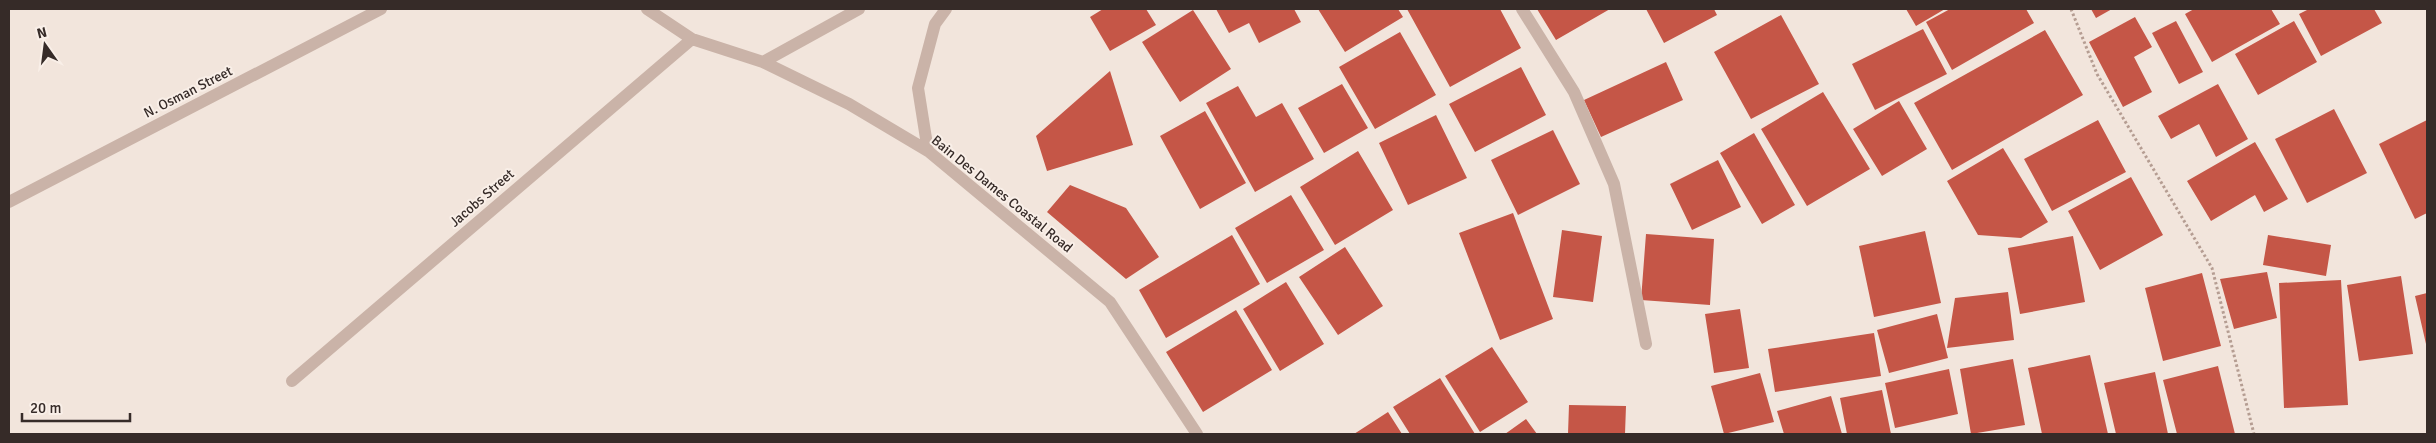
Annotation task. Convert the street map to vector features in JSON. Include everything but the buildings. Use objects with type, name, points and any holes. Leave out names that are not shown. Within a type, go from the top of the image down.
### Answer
[{"type":"street","name":"N. Osman Street","points":[[9,202],[381,9]]},
{"type":"street","name":"Bain Des Dames Coastal Road","points":[[647,9],[692,39],[763,62],[849,104],[928,151],[1110,302],[1197,434]]},
{"type":"street","points":[[763,62],[859,9]]},
{"type":"street","points":[[928,151],[918,88],[935,24],[946,9]]},
{"type":"street","points":[[1522,9],[1574,92],[1614,184],[1646,344]]},
{"type":"street","name":"Jacobs Street","points":[[292,380],[692,39]]},
{"type":"path","points":[[2071,9],[2097,74],[2212,268],[2254,434]]}]
